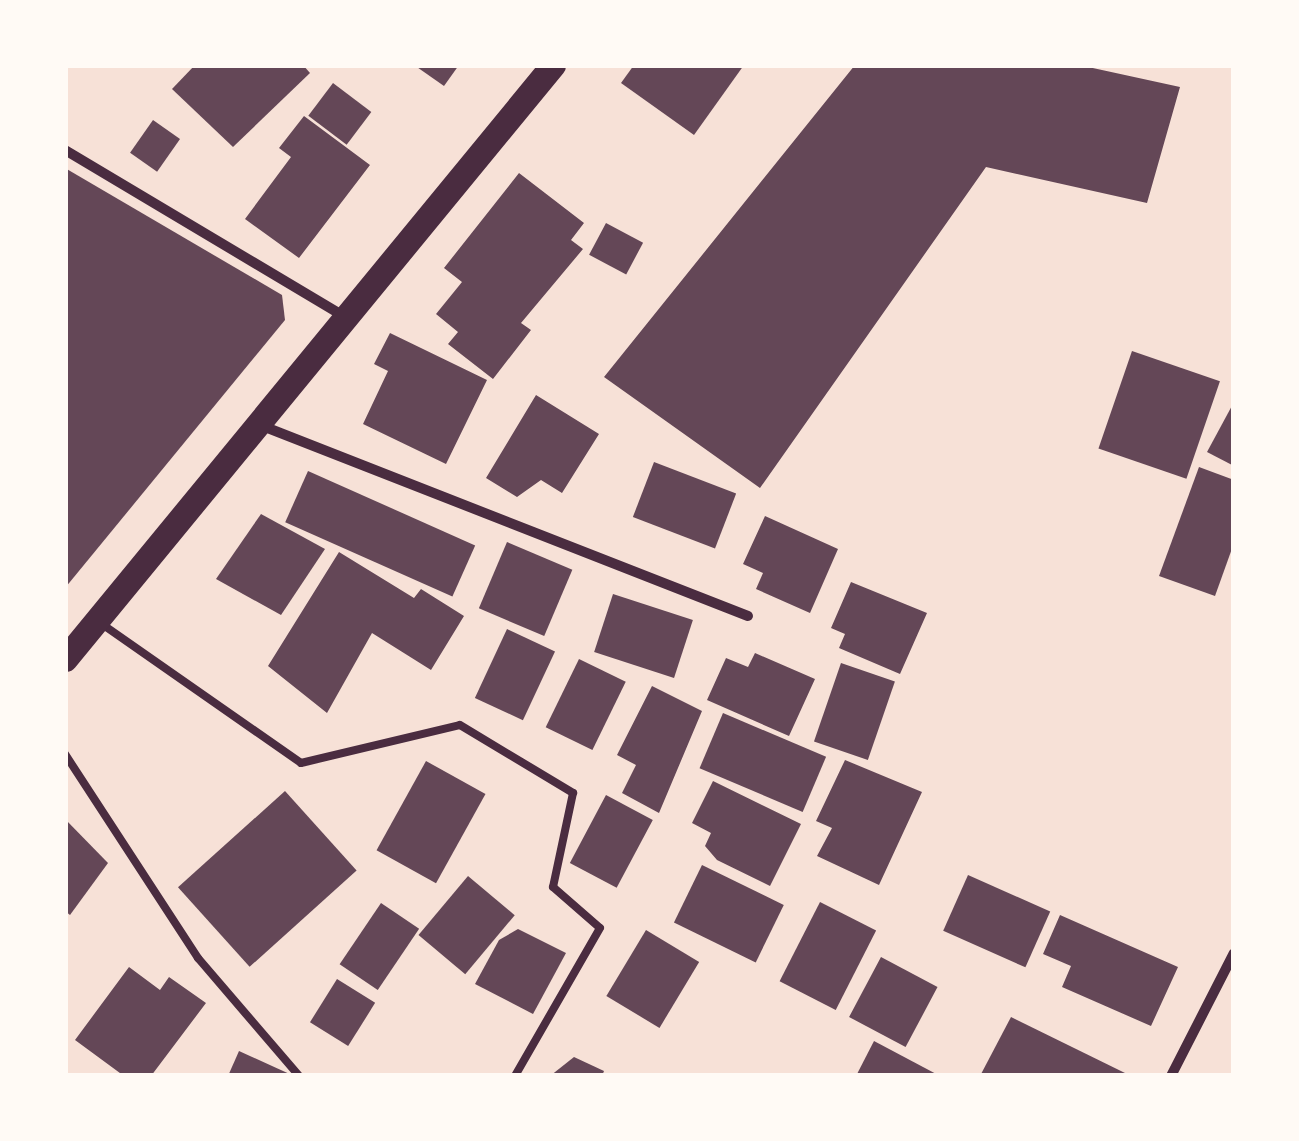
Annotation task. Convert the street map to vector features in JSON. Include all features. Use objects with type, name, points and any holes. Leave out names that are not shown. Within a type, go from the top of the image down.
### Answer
[{"type":"main road","points":[[65,660],[552,65]]},
{"type":"street","points":[[65,150],[344,317]]},
{"type":"street","points":[[256,423],[748,616]]},
{"type":"street","points":[[1171,1076],[1234,953]]},
{"type":"lane","points":[[96,620],[301,763],[460,725],[574,793],[553,887],[600,928],[515,1076]]},
{"type":"lane","points":[[65,754],[198,958],[298,1076]]},
{"type":"building","points":[[195,65],[303,65],[310,73],[233,147],[172,89]]},
{"type":"building","points":[[414,65],[459,65],[444,86]]},
{"type":"building","points":[[634,65],[744,65],[694,135],[621,83]]},
{"type":"building","points":[[855,65],[1079,65],[1180,87],[1147,203],[986,167],[760,488],[604,377]]},
{"type":"building","points":[[333,83],[371,112],[347,145],[308,116]]},
{"type":"building","points":[[304,116],[370,165],[299,258],[245,219],[291,157],[279,148]]},
{"type":"building","points":[[153,120],[180,139],[157,172],[130,153]]},
{"type":"building","points":[[65,168],[282,295],[285,320],[65,588]]},
{"type":"building","points":[[519,173],[584,223],[571,240],[583,249],[521,323],[531,330],[493,379],[448,344],[458,332],[436,314],[462,282],[444,268]]},
{"type":"building","points":[[606,223],[643,243],[626,275],[589,255]]},
{"type":"building","points":[[390,333],[487,380],[446,464],[363,424],[388,371],[374,364]]},
{"type":"building","points":[[1132,351],[1220,381],[1186,479],[1098,448]]},
{"type":"building","points":[[536,395],[599,434],[562,493],[541,480],[517,497],[486,478]]},
{"type":"building","points":[[1234,402],[1234,466],[1207,452]]},
{"type":"building","points":[[654,462],[736,494],[715,549],[633,517]]},
{"type":"building","points":[[1199,467],[1234,480],[1234,543],[1215,596],[1159,576]]},
{"type":"building","points":[[308,471],[475,545],[452,597],[285,522]]},
{"type":"building","points":[[261,514],[325,549],[281,615],[216,579]]},
{"type":"building","points":[[765,516],[838,549],[810,613],[756,589],[763,573],[743,564]]},
{"type":"building","points":[[507,542],[572,570],[544,636],[479,608]]},
{"type":"building","points":[[339,552],[414,598],[421,589],[464,616],[431,670],[372,633],[327,713],[268,666]]},
{"type":"building","points":[[851,582],[927,613],[900,674],[839,648],[845,634],[831,628]]},
{"type":"building","points":[[613,594],[693,620],[674,678],[594,652]]},
{"type":"building","points":[[507,629],[555,651],[523,720],[475,698]]},
{"type":"building","points":[[755,653],[815,679],[789,736],[707,700],[726,658],[748,667]]},
{"type":"building","points":[[579,659],[626,682],[592,750],[546,727]]},
{"type":"building","points":[[841,663],[895,682],[868,760],[814,741]]},
{"type":"building","points":[[652,686],[702,711],[659,813],[622,793],[636,765],[617,755]]},
{"type":"building","points":[[723,713],[826,757],[803,812],[700,768]]},
{"type":"building","points":[[845,760],[922,792],[879,885],[817,856],[832,828],[816,821]]},
{"type":"building","points":[[426,761],[485,794],[436,883],[377,850]]},
{"type":"building","points":[[713,781],[801,824],[770,886],[717,860],[705,846],[711,833],[692,823]]},
{"type":"building","points":[[285,791],[357,871],[250,967],[178,887]]},
{"type":"building","points":[[606,795],[653,820],[617,888],[570,863]]},
{"type":"building","points":[[65,819],[108,863],[70,915],[65,911]]},
{"type":"building","points":[[702,865],[784,905],[756,962],[674,923]]},
{"type":"building","points":[[968,875],[1050,912],[1025,967],[943,931]]},
{"type":"building","points":[[468,876],[515,915],[465,974],[419,935]]},
{"type":"building","points":[[820,902],[876,931],[836,1010],[780,981]]},
{"type":"building","points":[[381,903],[419,929],[378,990],[340,964]]},
{"type":"building","points":[[1060,915],[1178,967],[1151,1026],[1062,987],[1071,966],[1043,954]]},
{"type":"building","points":[[518,929],[566,953],[533,1014],[475,984],[499,940]]},
{"type":"building","points":[[646,930],[699,962],[659,1028],[606,996]]},
{"type":"building","points":[[881,957],[938,987],[906,1047],[849,1017]]},
{"type":"building","points":[[129,967],[160,990],[169,977],[206,1003],[151,1076],[124,1076],[75,1040]]},
{"type":"building","points":[[337,979],[375,1003],[348,1046],[310,1022]]},
{"type":"building","points":[[1011,1017],[1125,1073],[1124,1076],[980,1076]]},
{"type":"building","points":[[874,1041],[940,1076],[856,1076]]},
{"type":"building","points":[[239,1051],[294,1076],[228,1076]]},
{"type":"building","points":[[574,1057],[604,1071],[602,1076],[550,1076]]}]
